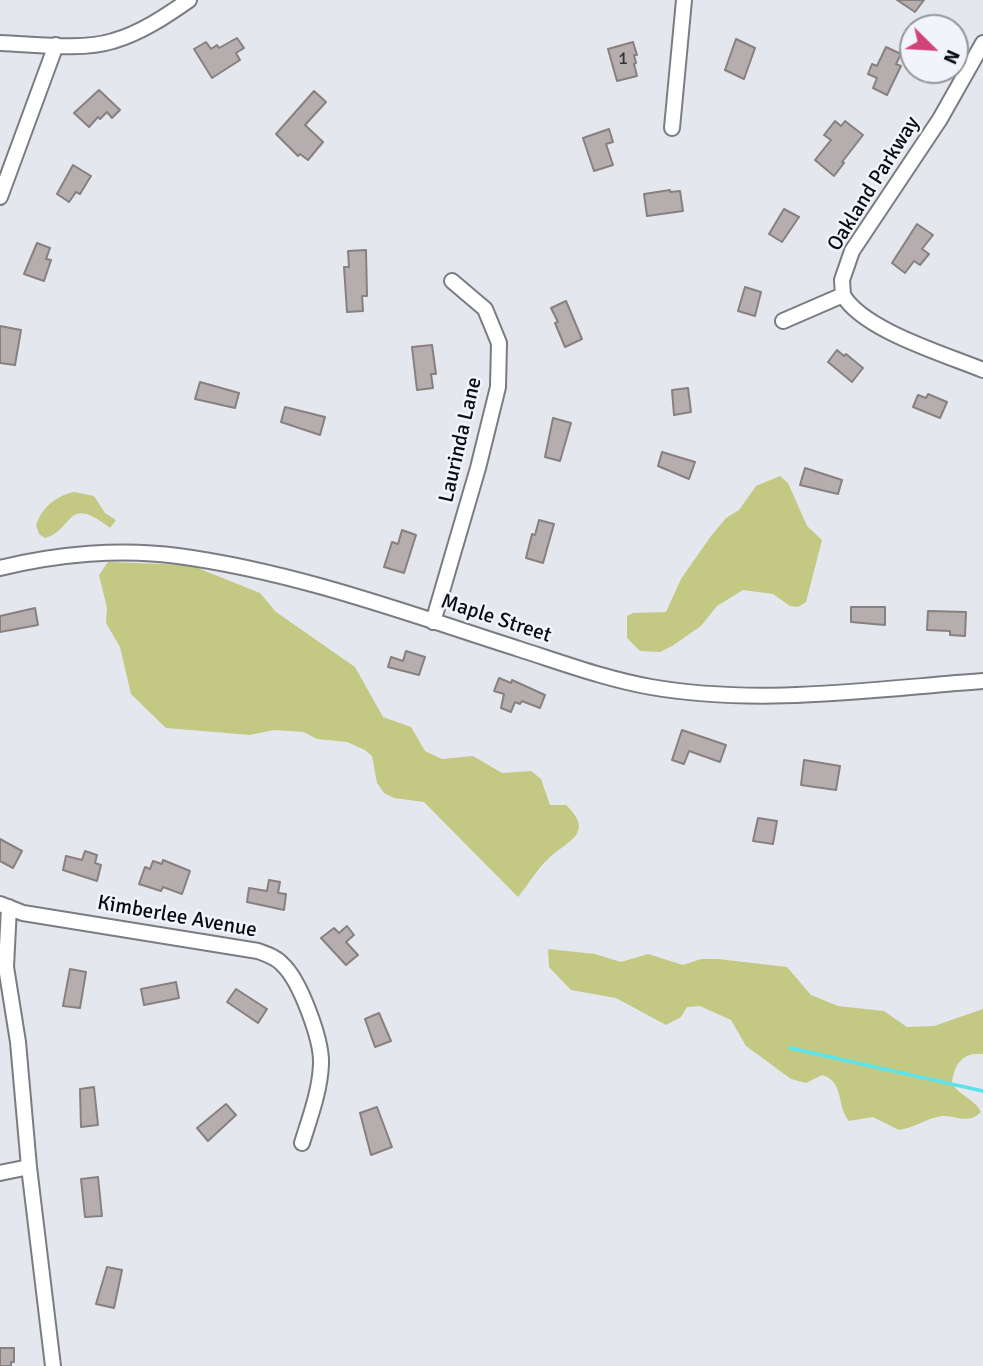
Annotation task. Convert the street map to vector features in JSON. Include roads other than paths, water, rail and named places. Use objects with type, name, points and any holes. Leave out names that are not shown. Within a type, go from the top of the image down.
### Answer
[{"type":"street","points":[[0,43],[56,45],[112,42],[166,16],[189,0]]},
{"type":"street","points":[[672,128],[684,0]]},
{"type":"street","name":"Oakland Parkway","points":[[843,295],[842,280],[852,251],[940,118],[983,43]]},
{"type":"street","points":[[0,197],[56,45]]},
{"type":"street","name":"Laurinda Lane","points":[[433,622],[478,468],[498,387],[499,343],[485,309],[452,281]]},
{"type":"street","points":[[783,321],[843,295],[849,306],[863,318],[983,370]]},
{"type":"street","name":"Maple Street","points":[[0,568],[71,556],[127,552],[178,556],[293,579],[351,594],[600,675],[651,687],[694,692],[759,696],[983,681]]},
{"type":"street","points":[[5,905],[6,967],[18,1042],[29,1167],[53,1366]]},
{"type":"street","name":"Kimberlee Avenue","points":[[5,905],[23,913],[258,951],[282,963],[299,988],[315,1032],[321,1060],[315,1101],[302,1143]]},
{"type":"street","points":[[0,1173],[29,1167]]},
{"type":"waterway","points":[[790,1048],[983,1091]]}]
